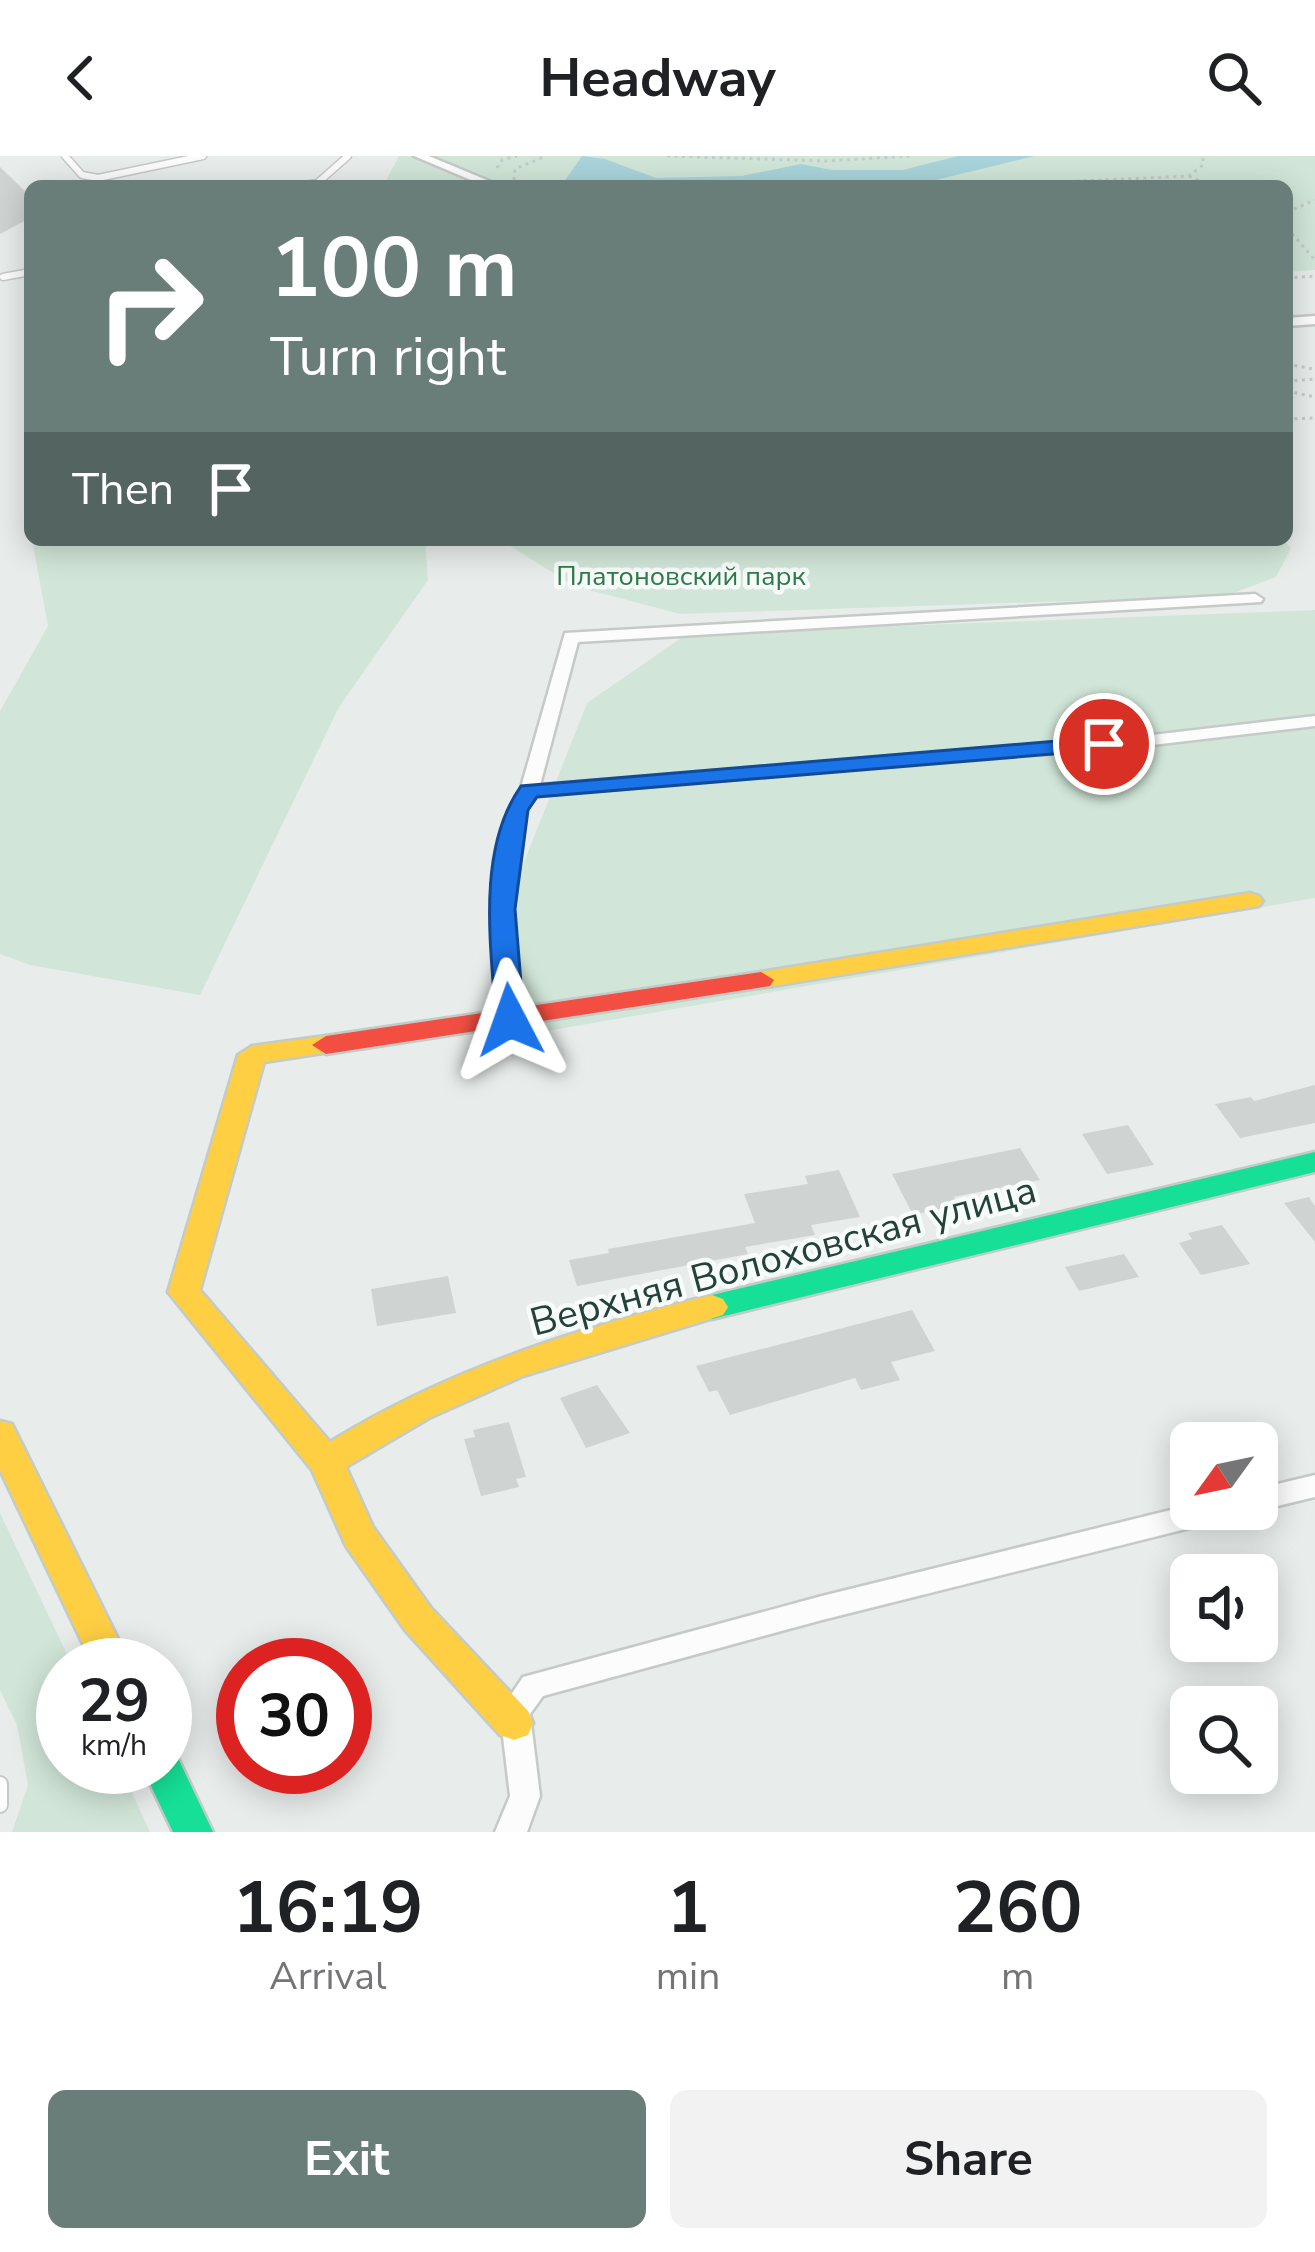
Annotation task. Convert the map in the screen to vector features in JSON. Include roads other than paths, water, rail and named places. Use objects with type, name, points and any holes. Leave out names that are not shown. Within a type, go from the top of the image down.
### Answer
[{"type":"street","points":[[418,156],[480,180]]},
{"type":"street","points":[[510,1020],[502,909],[516,810],[529,791],[571,637],[1255,599]]},
{"type":"street","points":[[529,791],[1152,740],[1315,722]]},
{"type":"street","points":[[514,1724],[406,1603],[359,1537],[326,1462],[184,1292],[252,1055],[510,1020],[1250,901]]},
{"type":"street","name":"Верхняя Волоховская улица","points":[[326,1462],[373,1425],[479,1377],[677,1315],[1315,1162]]},
{"type":"street","points":[[0,1434],[99,1638]]},
{"type":"street","points":[[1278,1495],[1315,1486]]},
{"type":"street","points":[[511,1832],[525,1796],[514,1711],[525,1693],[551,1679],[1170,1522]]},
{"type":"street","points":[[175,1794],[193,1832]]},
{"type":"lane","points":[[65,156],[82,175],[98,178],[203,156]]},
{"type":"lane","points":[[321,180],[348,156]]},
{"type":"lane","points":[[0,1784],[0,1805]]},
{"type":"water","points":[[582,156],[605,159],[656,178],[742,176],[801,164],[832,170],[903,170],[958,156],[1035,156],[936,180],[565,180]]},
{"type":"park label","name":"Платоновский парк","points":[[681,576]]}]
